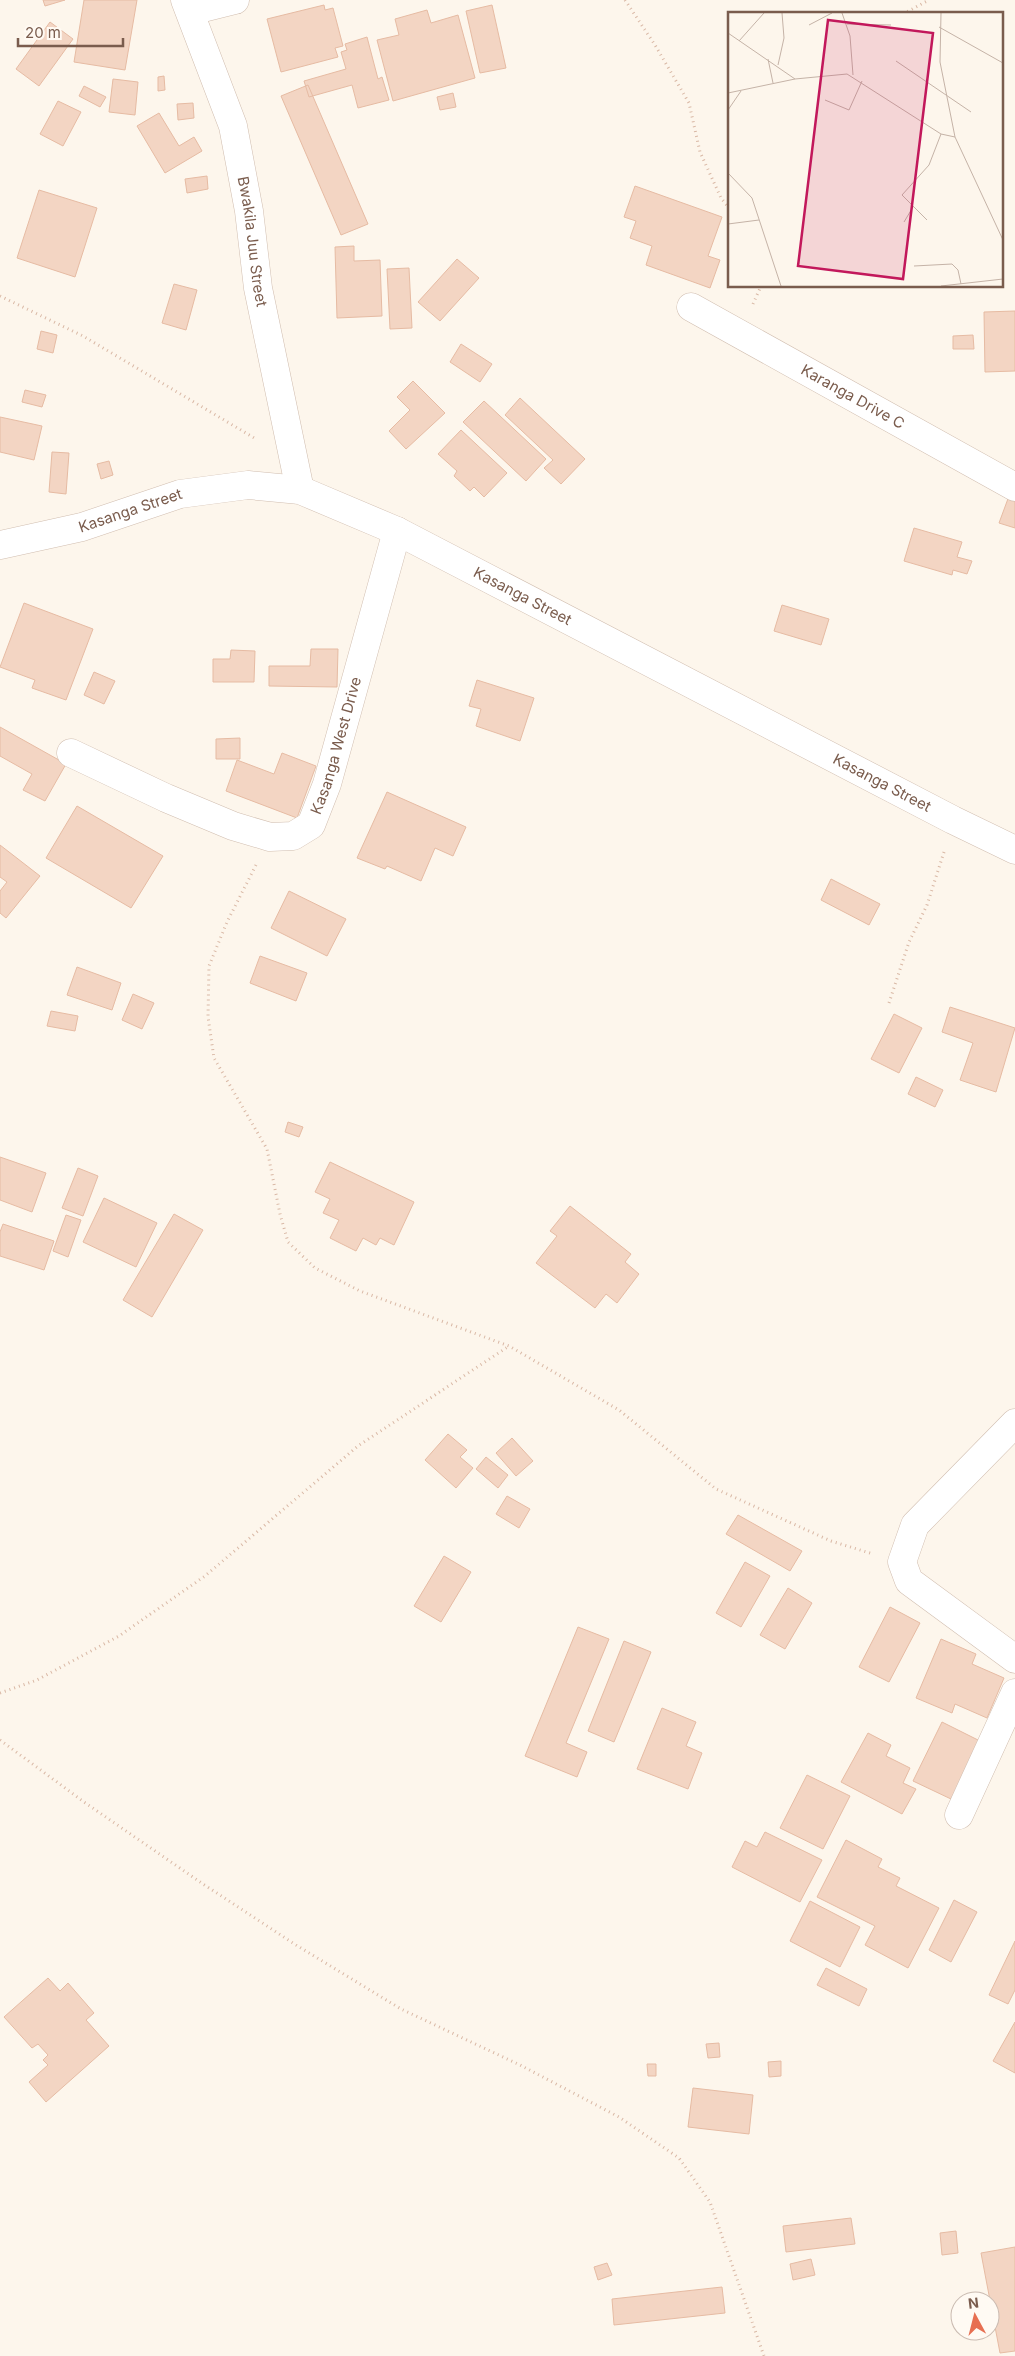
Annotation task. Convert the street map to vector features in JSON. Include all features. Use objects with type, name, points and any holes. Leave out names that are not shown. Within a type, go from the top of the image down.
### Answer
[{"type":"street","points":[[188,5],[234,0]]},
{"type":"street","name":"Bwakila Juu Street","points":[[188,5],[233,126],[249,211],[258,288],[300,490]]},
{"type":"street","name":"Karanga Drive C","points":[[691,307],[1015,487]]},
{"type":"street","name":"Kasanga Street","points":[[0,545],[82,527],[180,494],[248,485],[300,490],[397,531],[953,820],[1015,850]]},
{"type":"street","name":"Kasanga West Drive","points":[[71,753],[233,826],[270,837],[292,836],[310,825],[327,784],[397,531]]},
{"type":"street","points":[[1015,1423],[915,1525],[902,1562],[909,1581],[1015,1659]]},
{"type":"street","points":[[958,1815],[1015,1693]]},
{"type":"path","points":[[625,0],[655,45],[688,103],[700,152],[721,198],[728,207]]},
{"type":"path","points":[[907,12],[929,0]]},
{"type":"path","points":[[0,296],[84,336],[293,461]]},
{"type":"path","points":[[889,1003],[909,942],[927,905],[953,820]]},
{"type":"path","points":[[270,837],[227,922],[209,966],[208,1017],[214,1058],[267,1149],[280,1214],[288,1242],[315,1268],[360,1291],[509,1346],[619,1410],[716,1490],[831,1541],[902,1562]]},
{"type":"path","points":[[0,1693],[38,1680],[119,1636],[205,1576],[358,1446],[509,1346]]},
{"type":"path","points":[[0,1740],[84,1802],[296,1945],[401,2009],[520,2065],[619,2117],[679,2158],[710,2202],[764,2356]]},
{"type":"building","points":[[43,0],[65,0],[45,6]]},
{"type":"building","points":[[84,0],[137,0],[125,70],[74,62]]},
{"type":"building","points":[[324,5],[325,10],[333,8],[343,46],[335,48],[338,57],[281,72],[267,19]]},
{"type":"building","points":[[492,5],[506,68],[480,73],[466,11]]},
{"type":"building","points":[[427,10],[431,23],[458,15],[475,78],[393,101],[377,40],[399,35],[395,19]]},
{"type":"building","points":[[50,22],[73,39],[39,86],[16,69]]},
{"type":"building","points":[[367,37],[378,79],[382,77],[389,100],[358,108],[352,85],[309,97],[304,81],[346,69],[341,52],[347,50],[345,44]]},
{"type":"building","points":[[164,76],[165,90],[158,91],[158,77]]},
{"type":"building","points":[[113,79],[138,82],[135,115],[109,112]]},
{"type":"building","points":[[308,85],[368,224],[341,235],[281,96]]},
{"type":"building","points":[[84,86],[106,97],[100,107],[79,96]]},
{"type":"building","points":[[453,93],[456,107],[440,110],[437,97]]},
{"type":"building","points":[[58,101],[81,112],[63,146],[40,134]]},
{"type":"building","points":[[193,103],[194,118],[178,120],[177,104]]},
{"type":"building","points":[[159,113],[179,146],[194,137],[202,151],[165,173],[137,126]]},
{"type":"building","points":[[207,176],[208,189],[187,193],[185,179]]},
{"type":"building","points":[[635,186],[722,217],[708,256],[720,260],[710,288],[646,265],[652,246],[630,238],[636,221],[624,217]]},
{"type":"building","points":[[39,190],[97,208],[75,277],[17,258]]},
{"type":"building","points":[[354,246],[354,261],[380,260],[382,316],[337,318],[335,247]]},
{"type":"building","points":[[457,259],[479,278],[440,321],[418,302]]},
{"type":"building","points":[[409,268],[412,328],[390,329],[387,269]]},
{"type":"building","points":[[174,284],[197,290],[186,330],[162,323]]},
{"type":"building","points":[[1015,311],[1015,371],[985,372],[984,312]]},
{"type":"building","points":[[41,331],[57,335],[53,353],[37,349]]},
{"type":"building","points":[[973,335],[974,349],[953,349],[953,336]]},
{"type":"building","points":[[461,344],[492,364],[480,382],[450,362]]},
{"type":"building","points":[[413,381],[445,413],[406,449],[389,431],[410,410],[397,397]]},
{"type":"building","points":[[25,390],[46,395],[42,407],[22,402]]},
{"type":"building","points":[[520,398],[585,459],[561,484],[544,468],[553,460],[505,415]]},
{"type":"building","points":[[484,401],[546,459],[526,481],[463,422]]},
{"type":"building","points":[[0,417],[42,426],[34,460],[0,452]]},
{"type":"building","points":[[461,430],[507,473],[484,497],[474,487],[470,491],[454,476],[457,471],[438,454]]},
{"type":"building","points":[[52,452],[69,453],[66,494],[49,492]]},
{"type":"building","points":[[109,461],[113,475],[101,479],[97,464]]},
{"type":"building","points":[[1009,496],[1015,498],[1015,528],[999,523]]},
{"type":"building","points":[[914,528],[962,542],[957,557],[972,561],[967,574],[953,570],[952,575],[904,561]]},
{"type":"building","points":[[24,603],[93,629],[66,700],[32,688],[35,680],[0,667]]},
{"type":"building","points":[[782,605],[829,619],[821,645],[774,631]]},
{"type":"building","points":[[311,649],[338,649],[337,687],[269,686],[269,666],[310,666]]},
{"type":"building","points":[[231,650],[255,651],[254,682],[213,682],[213,659],[230,659]]},
{"type":"building","points":[[94,672],[115,681],[104,704],[84,695]]},
{"type":"building","points":[[477,680],[534,698],[520,741],[476,726],[481,709],[469,706]]},
{"type":"building","points":[[0,727],[66,764],[45,801],[23,790],[32,774],[0,756]]},
{"type":"building","points":[[240,738],[240,759],[216,759],[216,739]]},
{"type":"building","points":[[282,753],[316,766],[297,818],[226,791],[237,760],[274,774]]},
{"type":"building","points":[[387,792],[466,827],[453,856],[435,848],[421,881],[387,866],[385,869],[357,858]]},
{"type":"building","points":[[77,806],[163,856],[131,908],[46,858]]},
{"type":"building","points":[[0,845],[40,876],[6,918],[0,913],[0,891],[7,882],[0,877]]},
{"type":"building","points":[[831,879],[880,904],[869,925],[821,900]]},
{"type":"building","points":[[289,891],[346,919],[327,956],[271,928]]},
{"type":"building","points":[[260,956],[307,973],[296,1001],[250,983]]},
{"type":"building","points":[[77,967],[121,983],[112,1010],[67,995]]},
{"type":"building","points":[[133,994],[154,1003],[142,1029],[122,1020]]},
{"type":"building","points":[[950,1007],[1015,1028],[996,1092],[960,1080],[973,1043],[942,1032]]},
{"type":"building","points":[[51,1011],[78,1016],[75,1031],[47,1026]]},
{"type":"building","points":[[894,1014],[922,1028],[899,1073],[871,1059]]},
{"type":"building","points":[[916,1077],[943,1090],[935,1107],[908,1094]]},
{"type":"building","points":[[288,1122],[303,1127],[299,1137],[285,1132]]},
{"type":"building","points":[[0,1157],[46,1173],[32,1212],[0,1200]]},
{"type":"building","points":[[330,1162],[414,1202],[394,1245],[380,1238],[376,1245],[363,1238],[356,1251],[330,1238],[339,1220],[323,1213],[330,1199],[315,1192]]},
{"type":"building","points":[[78,1168],[98,1176],[83,1216],[62,1208]]},
{"type":"building","points":[[104,1198],[157,1223],[136,1267],[83,1242]]},
{"type":"building","points":[[570,1206],[631,1254],[625,1262],[639,1274],[617,1303],[606,1294],[595,1308],[536,1263],[557,1236],[550,1231]]},
{"type":"building","points":[[174,1214],[203,1230],[152,1317],[123,1300]]},
{"type":"building","points":[[66,1215],[81,1220],[68,1257],[53,1251]]},
{"type":"building","points":[[3,1224],[54,1241],[44,1270],[0,1256],[0,1232]]},
{"type":"building","points":[[448,1434],[467,1450],[460,1457],[473,1468],[456,1488],[425,1460]]},
{"type":"building","points":[[512,1438],[533,1461],[516,1476],[496,1453]]},
{"type":"building","points":[[486,1457],[508,1475],[498,1488],[476,1469]]},
{"type":"building","points":[[507,1496],[530,1509],[519,1528],[496,1514]]},
{"type":"building","points":[[738,1515],[802,1551],[790,1571],[726,1534]]},
{"type":"building","points":[[444,1556],[471,1572],[441,1622],[414,1606]]},
{"type":"building","points":[[745,1562],[770,1576],[741,1627],[716,1613]]},
{"type":"building","points":[[788,1588],[812,1603],[785,1649],[760,1635]]},
{"type":"building","points":[[890,1607],[920,1623],[889,1682],[859,1667]]},
{"type":"building","points":[[578,1627],[609,1639],[566,1743],[587,1752],[577,1777],[525,1756]]},
{"type":"building","points":[[941,1639],[976,1654],[972,1664],[1004,1678],[987,1718],[955,1704],[952,1713],[916,1698]]},
{"type":"building","points":[[624,1641],[651,1652],[614,1742],[588,1731]]},
{"type":"building","points":[[662,1708],[696,1722],[686,1746],[702,1753],[688,1789],[637,1769]]},
{"type":"building","points":[[942,1722],[986,1744],[951,1799],[913,1781]]},
{"type":"building","points":[[868,1733],[891,1745],[886,1756],[910,1768],[903,1783],[916,1789],[902,1814],[841,1782]]},
{"type":"building","points":[[807,1775],[850,1796],[823,1849],[780,1828]]},
{"type":"building","points":[[765,1832],[822,1860],[800,1902],[732,1867],[745,1841],[757,1847]]},
{"type":"building","points":[[846,1840],[882,1859],[878,1867],[900,1878],[896,1886],[939,1908],[908,1968],[865,1945],[875,1926],[817,1897]]},
{"type":"building","points":[[954,1900],[977,1912],[951,1962],[929,1950]]},
{"type":"building","points":[[810,1901],[860,1927],[840,1967],[790,1941]]},
{"type":"building","points":[[1015,1941],[1015,1990],[1008,2004],[989,1995]]},
{"type":"building","points":[[826,1968],[867,1989],[859,2006],[817,1985]]},
{"type":"building","points":[[48,1978],[60,1991],[68,1983],[94,2013],[86,2020],[109,2046],[46,2102],[29,2082],[48,2065],[43,2060],[48,2055],[38,2044],[32,2048],[4,2017]]},
{"type":"building","points":[[1015,2022],[1015,2073],[993,2061]]},
{"type":"building","points":[[719,2043],[720,2057],[708,2058],[706,2044]]},
{"type":"building","points":[[781,2061],[781,2076],[769,2077],[768,2062]]},
{"type":"building","points":[[647,2064],[656,2064],[656,2076],[648,2076]]},
{"type":"building","points":[[693,2088],[753,2095],[749,2134],[688,2127]]},
{"type":"building","points":[[851,2218],[855,2244],[786,2252],[783,2226]]},
{"type":"building","points":[[956,2231],[958,2253],[942,2255],[940,2233]]},
{"type":"building","points":[[1015,2247],[1015,2351],[1000,2353],[998,2341],[1000,2341],[1000,2291],[988,2291],[981,2253]]},
{"type":"building","points":[[811,2259],[815,2275],[793,2280],[790,2264]]},
{"type":"building","points":[[607,2263],[612,2275],[598,2280],[594,2267]]},
{"type":"building","points":[[722,2287],[725,2313],[614,2325],[612,2299]]}]
